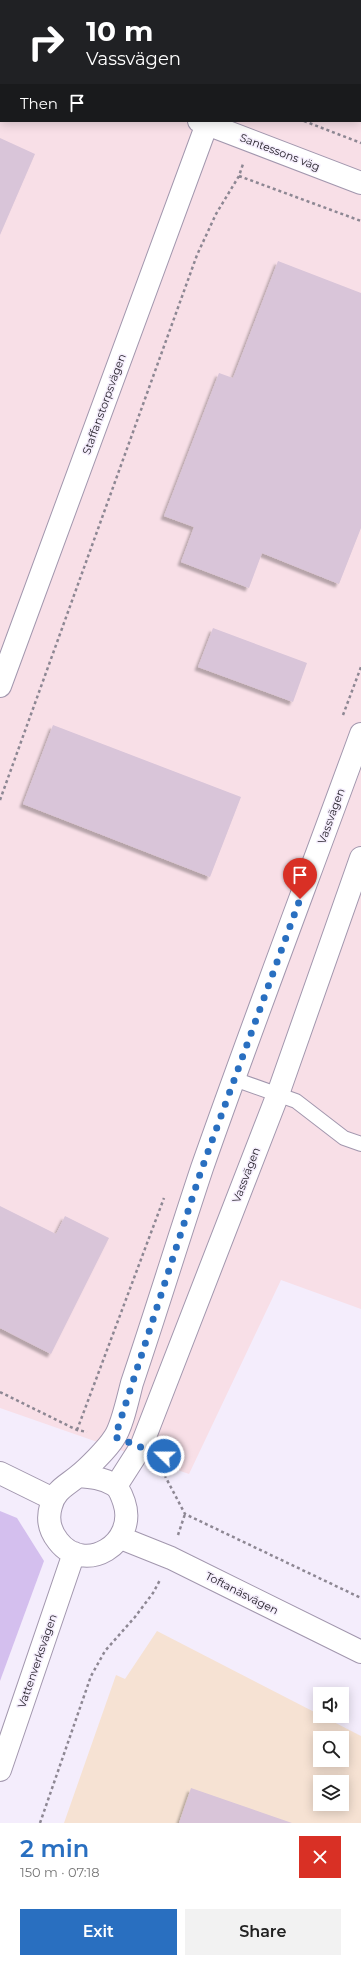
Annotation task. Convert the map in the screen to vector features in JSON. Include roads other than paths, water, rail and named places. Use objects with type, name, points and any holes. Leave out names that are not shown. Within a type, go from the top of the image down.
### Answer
[{"type":"street","name":"Santessons väg","points":[[205,122],[361,183]]},
{"type":"street","name":"Staffanstorpsvägen","points":[[0,686],[205,122]]},
{"type":"street","name":"Vassvägen","points":[[78,1476],[115,1437],[201,1171],[361,734]]},
{"type":"street","name":"Vassvägen","points":[[116,1486],[141,1447],[278,1094],[361,858]]},
{"type":"street","points":[[0,1473],[53,1499]]},
{"type":"street","points":[[78,1476],[97,1478],[116,1486],[123,1498],[127,1511],[126,1525],[121,1538],[109,1550],[96,1555],[74,1553],[61,1544],[50,1526],[49,1512],[53,1499],[60,1489],[78,1476]]},
{"type":"street","name":"Toftanäsvägen","points":[[121,1538],[171,1558],[361,1652]]},
{"type":"street","name":"Vattenverksvägen","points":[[0,1770],[74,1553]]},
{"type":"lane","points":[[234,1079],[296,1100],[344,1138],[361,1144]]}]
